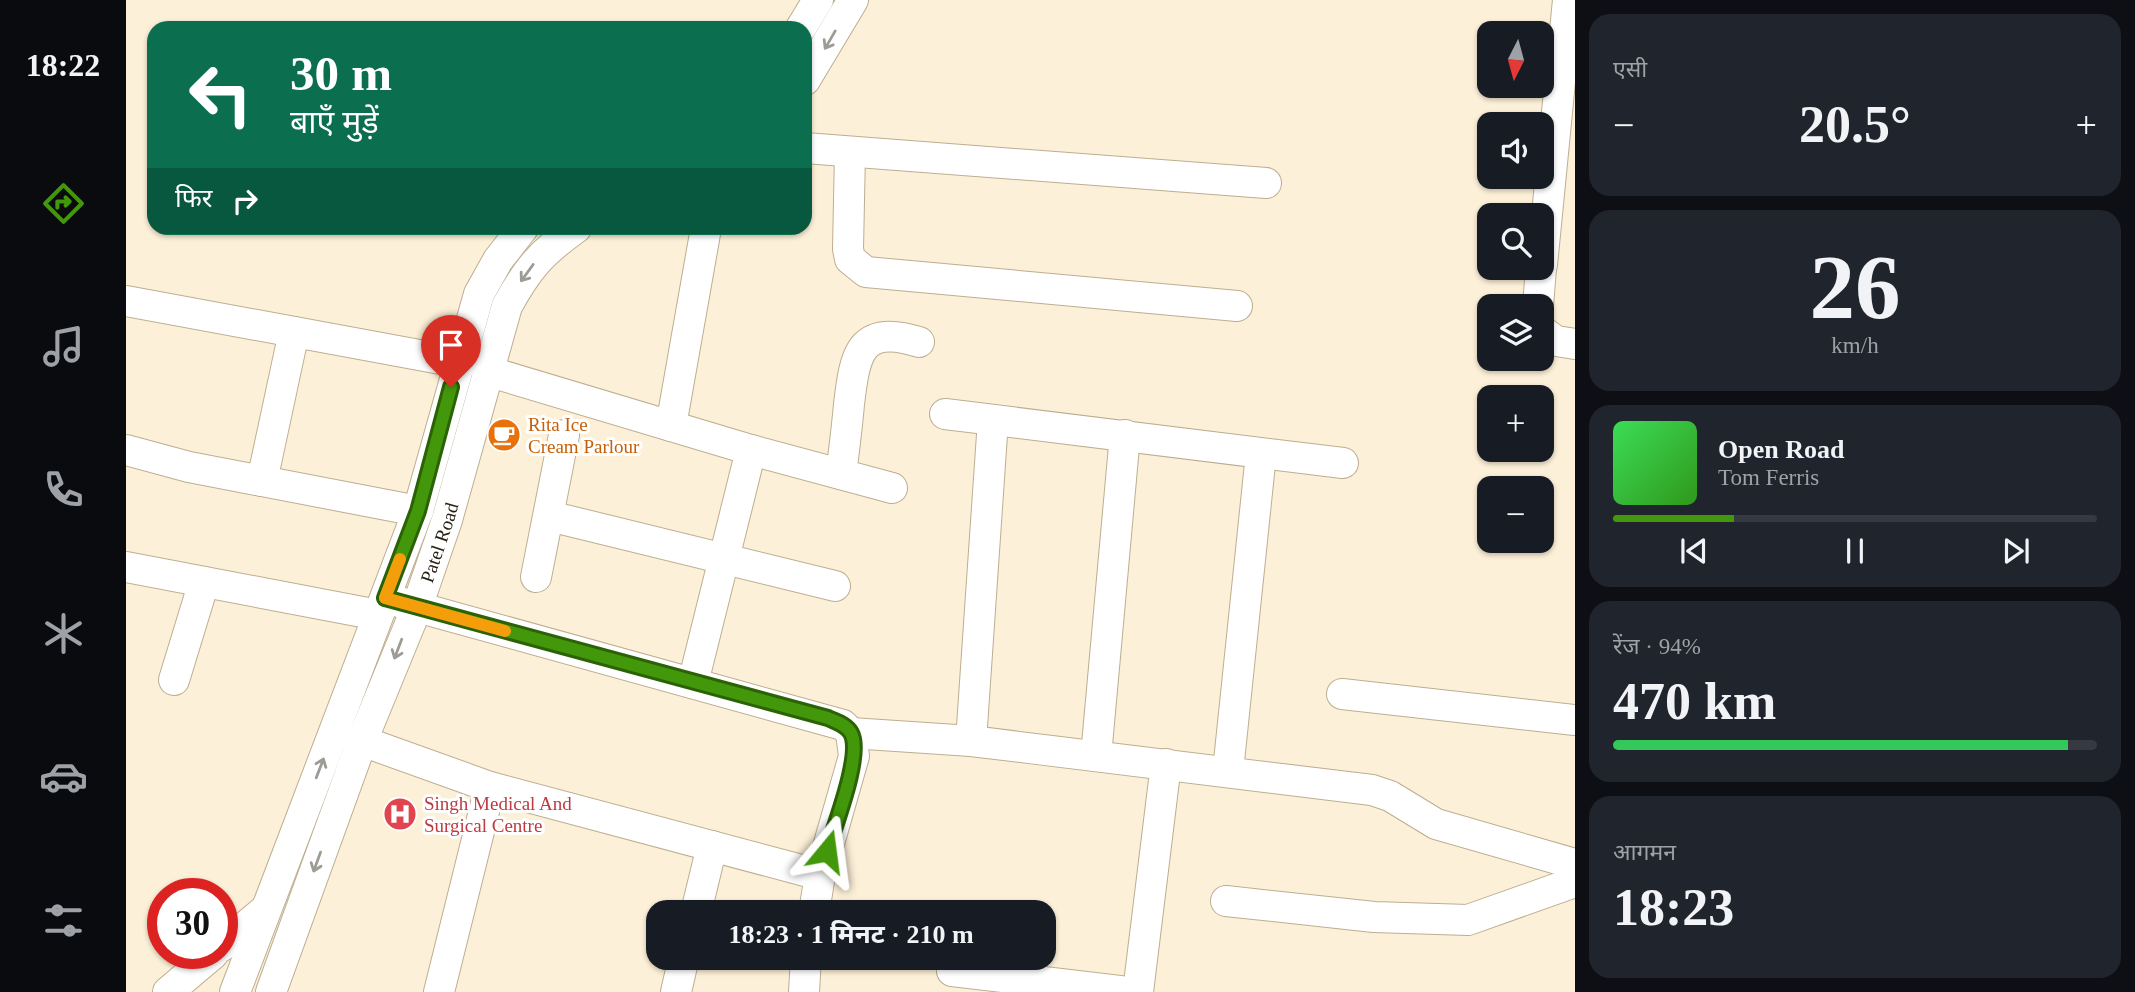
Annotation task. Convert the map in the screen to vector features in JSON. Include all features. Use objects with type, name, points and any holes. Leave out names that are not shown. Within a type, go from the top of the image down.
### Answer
[{"type":"street","points":[[812,68],[853,0]]},
{"type":"street","points":[[1548,203],[1568,0]]},
{"type":"street","points":[[812,149],[1266,183]]},
{"type":"street","points":[[850,152],[848,249],[850,259],[866,272],[1237,306]]},
{"type":"street","name":"Patel Road","points":[[238,991],[418,511],[457,362],[479,294],[498,260],[518,235]]},
{"type":"street","name":"Patel Road","points":[[271,992],[362,741],[417,607],[447,520],[507,306],[523,277],[545,250],[566,235]]},
{"type":"street","points":[[671,426],[705,235]]},
{"type":"street","points":[[126,301],[457,362]]},
{"type":"street","points":[[262,481],[294,332]]},
{"type":"street","points":[[841,474],[855,360],[865,347],[877,339],[899,336],[919,342]]},
{"type":"street","points":[[1554,340],[1575,344]]},
{"type":"street","points":[[487,370],[751,450],[892,488]]},
{"type":"street","points":[[945,414],[1343,463]]},
{"type":"street","points":[[971,741],[993,420]]},
{"type":"street","points":[[536,577],[564,435]]},
{"type":"street","points":[[1096,755],[1125,435]]},
{"type":"street","points":[[126,450],[189,467],[418,511]]},
{"type":"street","points":[[693,683],[751,450]]},
{"type":"street","points":[[1228,771],[1261,454]]},
{"type":"street","points":[[549,516],[835,586]]},
{"type":"street","points":[[126,567],[204,582],[382,607],[417,607],[828,718],[843,725],[851,733],[854,755],[820,875],[816,900]]},
{"type":"street","points":[[174,680],[204,582]]},
{"type":"street","points":[[1342,694],[1575,720]]},
{"type":"street","points":[[851,733],[971,741],[1371,790],[1391,796],[1436,824],[1575,864]]},
{"type":"street","points":[[362,741],[490,787],[820,875]]},
{"type":"street","points":[[1138,992],[1166,764]]},
{"type":"street","points":[[439,992],[490,787]]},
{"type":"street","points":[[699,900],[712,846]]},
{"type":"street","points":[[1226,901],[1374,917],[1468,920],[1575,882]]},
{"type":"street","points":[[238,932],[268,907]]},
{"type":"street","points":[[168,992],[195,969]]},
{"type":"street","points":[[676,992],[681,970]]},
{"type":"street","points":[[804,992],[805,970]]},
{"type":"street","points":[[951,971],[1128,992]]},
{"type":"slow traffic","points":[[400,559],[385,598],[505,631]]},
{"type":"place","name":"Rita Ice Cream Parlour","points":[[504,435]]},
{"type":"place","name":"Singh Medical And Surgical Centre","points":[[400,814]]},
{"type":"route","points":[[451,387],[418,511],[385,598],[828,718],[843,725],[851,733],[854,755],[827,851]]}]
